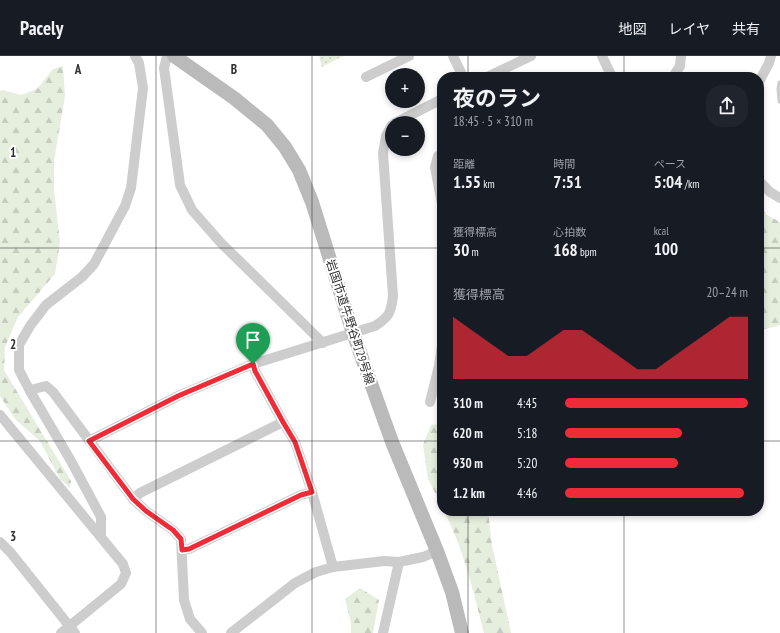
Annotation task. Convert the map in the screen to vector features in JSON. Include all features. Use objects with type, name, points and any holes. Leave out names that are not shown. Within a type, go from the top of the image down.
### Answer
[{"type":"street","points":[[101,537],[101,517],[19,370],[19,346],[30,326],[46,305],[82,278],[94,264],[125,206],[131,188],[143,88],[139,63],[135,56]]},
{"type":"street","points":[[167,56],[164,68],[180,184],[192,210],[221,244],[323,342]]},
{"type":"street","name":"岩国市道牛野谷町29号線","points":[[174,56],[234,98],[267,125],[285,147],[299,170],[312,202],[352,333],[392,442],[437,551],[452,592],[462,633]]},
{"type":"street","points":[[454,56],[461,72]]},
{"type":"street","points":[[497,72],[531,56]]},
{"type":"street","points":[[602,56],[610,72]]},
{"type":"street","points":[[676,72],[680,66],[681,56]]},
{"type":"street","points":[[764,72],[771,56]]},
{"type":"street","points":[[366,77],[407,57]]},
{"type":"street","points":[[409,116],[437,102]]},
{"type":"street","points":[[89,441],[178,396],[253,364],[375,326],[384,320],[391,311],[393,296],[383,153],[385,142]]},
{"type":"street","points":[[437,160],[435,167],[437,178]]},
{"type":"street","points":[[764,186],[780,198]]},
{"type":"street","points":[[253,364],[255,371],[295,442],[312,492],[334,566]]},
{"type":"street","points":[[430,402],[437,374]]},
{"type":"street","points":[[30,392],[34,389],[46,386],[53,392],[133,499],[146,511],[173,530],[181,539],[184,600],[190,619],[202,633]]},
{"type":"street","points":[[0,415],[123,564],[126,573],[121,584],[72,630],[61,633]]},
{"type":"street","points":[[133,499],[140,493],[283,422]]},
{"type":"street","points":[[182,550],[189,549],[301,495],[312,492]]},
{"type":"street","points":[[0,542],[11,553],[72,630]]},
{"type":"street","points":[[231,633],[295,583],[316,572],[334,566],[384,561],[399,562],[423,557],[437,551]]},
{"type":"street","points":[[383,633],[399,562]]},
{"type":"lane","points":[[780,83],[780,101]]},
{"type":"green space","points":[[319,56],[343,56],[322,67]]},
{"type":"green space","points":[[63,66],[65,96],[54,161],[54,189],[60,243],[55,274],[18,317],[5,347],[4,370],[71,481],[70,488],[60,479],[40,441],[15,419],[0,396],[0,91],[3,90],[21,95],[37,89],[53,69]]},
{"type":"green space","points":[[764,211],[767,215],[780,222],[780,325],[764,329]]},
{"type":"green space","points":[[437,424],[437,496],[428,479],[423,445],[431,425]]},
{"type":"green space","points":[[446,516],[489,516],[492,545],[511,633],[484,633],[463,556]]},
{"type":"green space","points":[[360,588],[379,600],[373,633],[351,633],[351,623],[345,599]]},
{"type":"route","points":[[253,364],[255,371],[295,442],[312,492],[301,495],[189,549],[182,550],[181,539],[173,530],[146,511],[133,499],[89,441],[178,396],[253,364]]}]
